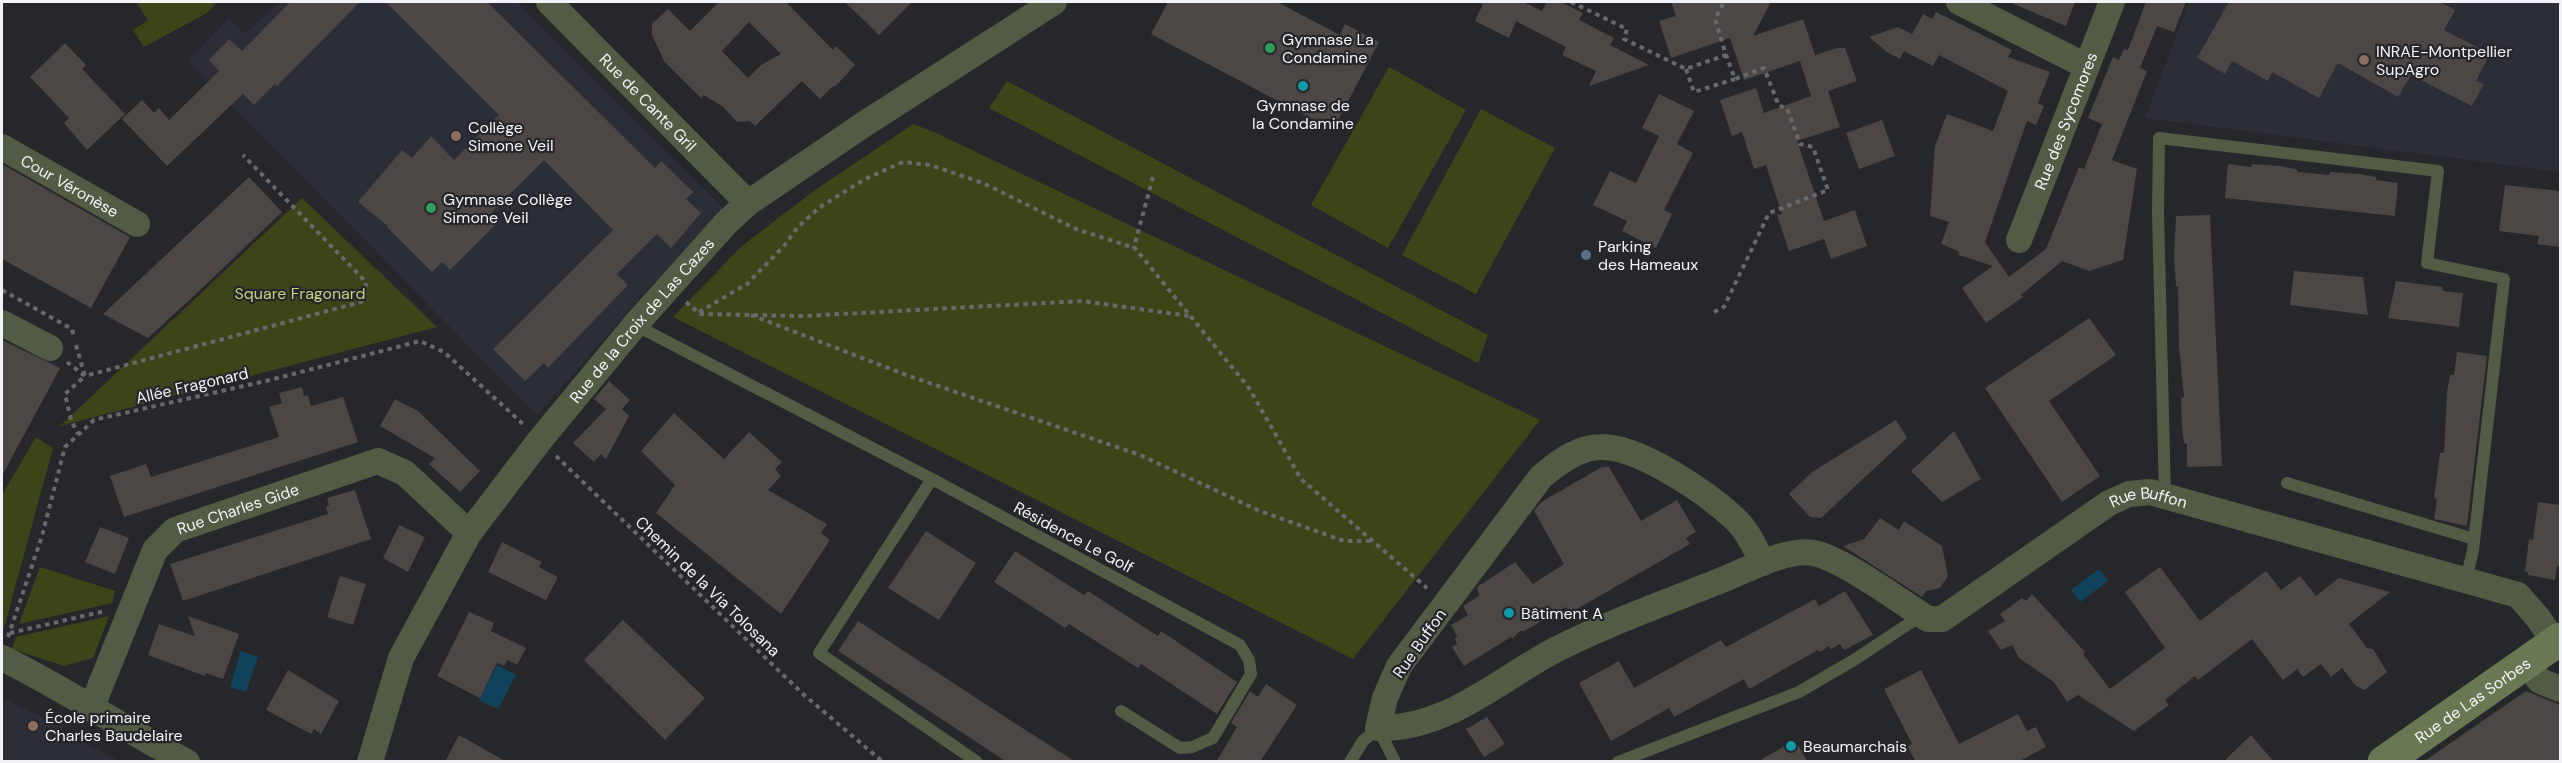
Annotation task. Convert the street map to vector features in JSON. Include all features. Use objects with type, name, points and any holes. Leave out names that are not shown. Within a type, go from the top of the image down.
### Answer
[{"type":"street","name":"Rue de Cante Gril","points":[[549,2],[748,204]]},
{"type":"street","name":"Rue de la Croix de Las Cazes","points":[[370,762],[400,658],[470,532],[540,440],[635,325],[727,222],[748,204],[866,123],[1053,2]]},
{"type":"street","points":[[1959,2],[2086,66]]},
{"type":"street","name":"Rue des Sycomores","points":[[2019,240],[2112,2]]},
{"type":"street","name":"Cour Véronèse","points":[[2,147],[137,224]]},
{"type":"street","points":[[2,323],[50,348]]},
{"type":"street","name":"Rue Buffon","points":[[1378,728],[1385,698],[1399,666],[1541,477],[1558,461],[1600,446],[1635,454],[1681,478],[1737,520],[1750,538],[1762,563]]},
{"type":"street","name":"Rue Charles Gide","points":[[91,709],[155,550],[175,530],[378,461],[405,473],[470,532]]},
{"type":"street","name":"Rue Buffon","points":[[1922,615],[1928,619],[1942,619],[2109,503],[2129,494],[2150,492],[2518,595],[2558,641]]},
{"type":"street","points":[[1378,728],[1395,729],[1447,714],[1554,651],[1762,563],[1799,553],[1823,556],[1844,566],[1922,615]]},
{"type":"street","name":"Rue de Las Sorbes","points":[[2384,762],[2558,641]]},
{"type":"street","points":[[4,650],[91,709],[187,762]]},
{"type":"street","points":[[2526,664],[2540,681],[2560,689]]},
{"type":"lane","points":[[2165,496],[2158,213],[2159,138],[2438,171],[2427,263],[2504,279],[2474,539],[2466,580]]},
{"type":"lane","name":"Résidence Le Golf","points":[[635,325],[704,363],[932,479],[1240,645],[1249,660],[1251,674],[1213,738],[1202,743],[1180,748],[1121,711]]},
{"type":"lane","points":[[932,479],[819,653],[977,762]]},
{"type":"lane","points":[[2287,483],[2474,539]]},
{"type":"lane","points":[[1618,762],[1799,692],[1854,660],[1922,615]]},
{"type":"lane","points":[[1350,762],[1363,741],[1378,728],[1395,762]]},
{"type":"path","points":[[1571,2],[1627,29],[1624,39],[1686,69],[1726,56]]},
{"type":"path","points":[[1724,2],[1715,19],[1735,79]]},
{"type":"path","points":[[1686,69],[1694,92],[1764,68],[1779,106],[1787,108],[1800,144],[1813,147],[1828,190],[1769,213],[1724,307],[1714,312]]},
{"type":"path","points":[[50,348],[85,376],[361,302],[365,295],[366,282],[243,155]]},
{"type":"path","points":[[699,313],[747,284],[819,207],[865,179],[903,162],[930,165],[983,183],[1076,229],[1135,248],[1249,388],[1301,479],[1406,571]]},
{"type":"path","points":[[1135,248],[1153,177]]},
{"type":"path","points":[[679,296],[699,313],[804,316],[1082,301],[1191,317]]},
{"type":"path","points":[[752,315],[909,376],[1140,455],[1260,511],[1344,541],[1371,541]]},
{"type":"path","name":"Allée Fragonard","points":[[4,650],[42,536],[65,447],[94,420],[274,379],[420,341],[444,352],[521,422]]},
{"type":"path","name":"Chemin de la Via Tolosana","points":[[521,422],[803,694],[883,762]]},
{"type":"path","points":[[10,633],[133,604]]},
{"type":"shaded area","name":"Collège Simone Veil","points":[[279,2],[516,2],[725,210],[653,284],[537,415],[188,61],[229,18],[245,34]]},
{"type":"shaded area","name":"INRAE-Montpellier SupAgro","points":[[2189,2],[2560,2],[2560,172],[2145,118]]},
{"type":"shaded area","name":"École primaire Charles Baudelaire","points":[[2,698],[50,721],[55,715],[64,720],[63,731],[74,737],[82,730],[91,735],[82,741],[120,761],[2,761]]},
{"type":"green space","points":[[136,2],[217,2],[207,13],[144,47],[133,30],[148,20]]},
{"type":"green space","points":[[1389,67],[1466,110],[1388,248],[1311,205]]},
{"type":"green space","points":[[1007,81],[1488,335],[1478,363],[989,108]]},
{"type":"green space","points":[[1481,109],[1555,148],[1476,294],[1402,255]]},
{"type":"green space","points":[[913,124],[1540,420],[1353,659],[673,317],[743,245],[818,188]]},
{"type":"green space","name":"Square Fragonard","points":[[302,198],[437,327],[60,426]]},
{"type":"green space","points":[[36,437],[53,448],[4,628],[2,628],[2,495]]},
{"type":"green space","points":[[40,567],[115,591],[112,603],[19,624]]},
{"type":"green space","points":[[109,616],[93,658],[64,666],[12,649],[16,637]]},
{"type":"water","points":[[2099,569],[2108,581],[2080,602],[2071,590]]},
{"type":"water","points":[[241,651],[258,657],[246,692],[230,687]]},
{"type":"water","points":[[497,665],[516,675],[498,709],[479,700]]},
{"type":"building","points":[[290,2],[360,2],[277,86],[275,84],[254,105],[243,94],[167,166],[122,119],[142,100],[154,113],[159,108],[169,120],[219,71],[209,60],[229,39],[242,51]]},
{"type":"building","points":[[386,2],[487,2],[655,168],[661,161],[693,192],[686,199],[701,213],[671,248],[657,234],[617,274],[628,285],[548,368],[544,363],[525,381],[493,349],[613,230],[544,160],[490,214],[498,222],[450,270],[442,262],[432,272],[388,226],[358,202],[402,150],[412,158],[431,136],[454,160],[499,115]]},
{"type":"building","points":[[719,2],[786,2],[833,50],[836,46],[855,65],[836,86],[820,99],[802,81],[755,126],[750,121],[737,122],[723,107],[704,95],[701,98],[664,61],[652,35],[652,24],[668,9],[690,31]],"holes":[[[749,22],[781,54],[761,65],[748,78],[722,51]]]},
{"type":"building","points":[[845,2],[912,2],[879,35]]},
{"type":"building","name":"Gymnase de la Condamine","points":[[1168,2],[1277,2],[1340,35],[1345,24],[1379,42],[1333,130],[1151,34]]},
{"type":"building","points":[[1477,2],[1526,2],[1542,11],[1547,2],[1561,2],[1583,13],[1579,20],[1614,38],[1610,45],[1649,65],[1589,86],[1596,71],[1562,55],[1566,47],[1516,21],[1509,38],[1475,21],[1483,4]]},
{"type":"building","points":[[1671,2],[1771,2],[1753,36],[1803,19],[1815,55],[1837,48],[1845,48],[1857,81],[1828,91],[1840,127],[1797,141],[1824,221],[1855,210],[1867,246],[1831,259],[1824,239],[1789,251],[1777,215],[1782,214],[1766,165],[1754,169],[1742,132],[1732,136],[1720,100],[1756,88],[1764,113],[1811,96],[1800,61],[1744,80],[1730,38],[1671,58],[1659,21],[1676,16]]},
{"type":"building","points":[[2009,2],[2075,2],[2066,26]]},
{"type":"building","points":[[2146,2],[2186,2],[2174,32],[2157,26],[2140,68],[2147,71],[2112,160],[2137,169],[2123,260],[2089,271],[2062,261],[2021,295],[2023,297],[1986,323],[1962,288],[1993,266],[1959,255],[1958,251],[1941,244],[1949,222],[1930,216],[1935,146],[1947,114],[1993,131],[2008,91],[1939,55],[1933,66],[1904,51],[1900,59],[1888,53],[1869,37],[1898,27],[1912,34],[1923,14],[1932,19],[1936,12],[2012,50],[2008,57],[2050,72],[2038,103],[2044,106],[2036,125],[2027,121],[1985,242],[2009,277],[2046,249],[2079,167],[2084,169],[2102,124],[2088,118],[2113,57],[2119,60],[2124,49],[2128,50]]},
{"type":"building","points":[[2229,2],[2440,2],[2455,10],[2444,30],[2490,54],[2476,81],[2484,84],[2472,106],[2411,75],[2398,97],[2338,63],[2319,98],[2272,72],[2268,81],[2232,61],[2225,74],[2197,58]]},
{"type":"building","points":[[65,43],[86,65],[82,69],[125,114],[87,150],[64,123],[69,118],[30,77]]},
{"type":"building","points":[[1659,94],[1694,111],[1677,144],[1693,153],[1664,210],[1672,214],[1656,248],[1622,231],[1627,221],[1593,205],[1610,171],[1636,183],[1659,136],[1642,128]]},
{"type":"building","points":[[1882,120],[1895,156],[1859,169],[1846,133]]},
{"type":"building","points":[[2,164],[130,237],[91,308],[2,259]]},
{"type":"building","points":[[2228,164],[2251,167],[2252,164],[2280,166],[2296,169],[2298,172],[2329,175],[2330,172],[2359,174],[2376,177],[2376,180],[2398,183],[2395,216],[2225,198]]},
{"type":"building","points":[[249,177],[282,212],[197,293],[148,338],[103,314]]},
{"type":"building","points":[[2505,185],[2560,191],[2560,247],[2537,244],[2539,236],[2499,231]]},
{"type":"building","points":[[2210,215],[2222,466],[2187,467],[2187,444],[2184,443],[2182,427],[2181,398],[2184,397],[2179,347],[2178,286],[2176,286],[2174,257],[2176,216]]},
{"type":"building","points":[[2294,271],[2363,277],[2368,315],[2290,305]]},
{"type":"building","points":[[2396,281],[2442,287],[2443,291],[2463,293],[2459,327],[2388,318]]},
{"type":"building","points":[[2089,318],[2116,355],[2049,401],[2100,476],[2062,502],[1985,388]]},
{"type":"building","points":[[2,340],[60,368],[2,476]]},
{"type":"building","points":[[2457,352],[2487,356],[2467,526],[2434,519],[2437,499],[2434,498],[2440,453],[2444,453],[2447,392],[2450,375],[2454,375]]},
{"type":"building","points":[[609,381],[630,400],[622,409],[629,416],[606,459],[601,454],[594,462],[573,443],[606,409],[594,399]]},
{"type":"building","points":[[302,387],[304,396],[308,395],[311,406],[343,397],[358,442],[124,517],[110,476],[146,464],[151,477],[279,437],[269,407],[282,403],[279,393]]},
{"type":"building","points":[[395,399],[418,411],[480,471],[460,492],[429,464],[435,458],[380,426]]},
{"type":"building","points":[[674,413],[724,459],[749,432],[782,462],[775,469],[781,476],[768,490],[827,524],[821,533],[830,540],[781,614],[656,513],[675,485],[641,451]]},
{"type":"building","points":[[1896,420],[1907,438],[1821,518],[1810,517],[1789,494],[1812,472]]},
{"type":"building","points":[[1954,431],[1981,479],[1942,502],[1911,471]]},
{"type":"building","points":[[1602,467],[1609,467],[1641,521],[1677,500],[1696,532],[1686,538],[1690,544],[1570,613],[1566,607],[1546,616],[1537,624],[1520,631],[1512,639],[1511,637],[1464,666],[1452,647],[1457,644],[1455,639],[1457,636],[1451,625],[1468,615],[1463,606],[1479,596],[1477,587],[1515,562],[1533,584],[1564,564],[1534,511],[1541,502]]},
{"type":"building","points":[[355,490],[371,539],[183,601],[170,564],[328,514],[327,498]]},
{"type":"building","points":[[2538,502],[2560,505],[2560,567],[2557,566],[2555,580],[2528,575],[2528,572],[2525,572],[2529,539],[2533,540]]},
{"type":"building","points":[[1880,518],[1899,530],[1904,521],[1942,546],[1948,576],[1940,588],[1926,591],[1922,597],[1843,546],[1864,539]]},
{"type":"building","points":[[399,525],[425,537],[408,572],[383,558]]},
{"type":"building","points":[[100,527],[129,538],[115,574],[85,562]]},
{"type":"building","points":[[926,531],[976,563],[939,620],[888,588]]},
{"type":"building","points":[[502,542],[542,562],[539,567],[558,577],[546,600],[488,572]]},
{"type":"building","points":[[1015,551],[1084,595],[1088,591],[1158,636],[1161,631],[1237,682],[1217,714],[1141,664],[1138,668],[1069,624],[1065,628],[994,582]]},
{"type":"building","points":[[2160,567],[2200,621],[2266,571],[2281,590],[2300,576],[2316,596],[2339,578],[2390,592],[2349,624],[2367,648],[2373,649],[2387,672],[2365,690],[2356,686],[2342,668],[2331,677],[2321,664],[2303,677],[2297,669],[2283,680],[2252,639],[2198,680],[2195,676],[2165,700],[2169,705],[2134,731],[2078,695],[2067,702],[2054,682],[2019,658],[2012,645],[2001,650],[1988,631],[2005,621],[2000,614],[2022,598],[2026,601],[2032,594],[2085,652],[2083,654],[2110,689],[2165,648],[2125,592]]},
{"type":"building","points":[[340,576],[366,584],[353,625],[327,617]]},
{"type":"building","points":[[1845,591],[1873,635],[1844,650],[1840,644],[1831,649],[1829,646],[1820,652],[1818,650],[1749,689],[1744,679],[1674,717],[1669,708],[1611,741],[1579,683],[1619,661],[1634,688],[1721,640],[1726,647],[1815,599],[1819,606]]},
{"type":"building","points":[[469,612],[494,623],[491,631],[526,648],[517,665],[508,660],[504,666],[497,663],[480,698],[437,676]]},
{"type":"building","points":[[188,616],[239,634],[223,679],[206,673],[205,676],[148,655],[159,624],[195,636]]},
{"type":"building","points":[[623,620],[705,698],[665,740],[584,660]]},
{"type":"building","points":[[858,621],[1076,762],[1007,762],[838,651]]},
{"type":"building","points":[[288,670],[339,701],[321,734],[314,729],[311,734],[266,710]]},
{"type":"building","points":[[1921,670],[1959,744],[2018,714],[2027,731],[2036,727],[2046,747],[2018,762],[1916,762],[1907,746],[1912,744],[1884,689]]},
{"type":"building","points":[[1266,684],[1297,705],[1260,762],[1216,762],[1237,727],[1231,723],[1250,691],[1258,697]]},
{"type":"building","points":[[2526,691],[2560,705],[2560,762],[2423,762]]},
{"type":"building","points":[[1487,717],[1505,744],[1484,757],[1466,729]]},
{"type":"building","points":[[459,735],[507,762],[445,762]]},
{"type":"building","points":[[2251,735],[2274,762],[2223,762]]},
{"type":"building","name":"Beaumarchais","points":[[1795,740],[1808,762],[1757,762]]},
{"type":"place","name":"Gymnase La Condamine","points":[[1270,48]]},
{"type":"place","name":"INRAE-Montpellier SupAgro","points":[[2364,60]]},
{"type":"place","name":"Gymnase de la Condamine","points":[[1303,86]]},
{"type":"place","name":"Collège Simone Veil","points":[[456,136]]},
{"type":"place","name":"Gymnase Collège Simone Veil","points":[[431,208]]},
{"type":"place","name":"Parking des Hameaux","points":[[1586,255]]},
{"type":"place","name":"Bâtiment A","points":[[1509,613]]},
{"type":"place","name":"École primaire Charles Baudelaire","points":[[33,726]]},
{"type":"place","name":"Beaumarchais","points":[[1791,746]]}]
